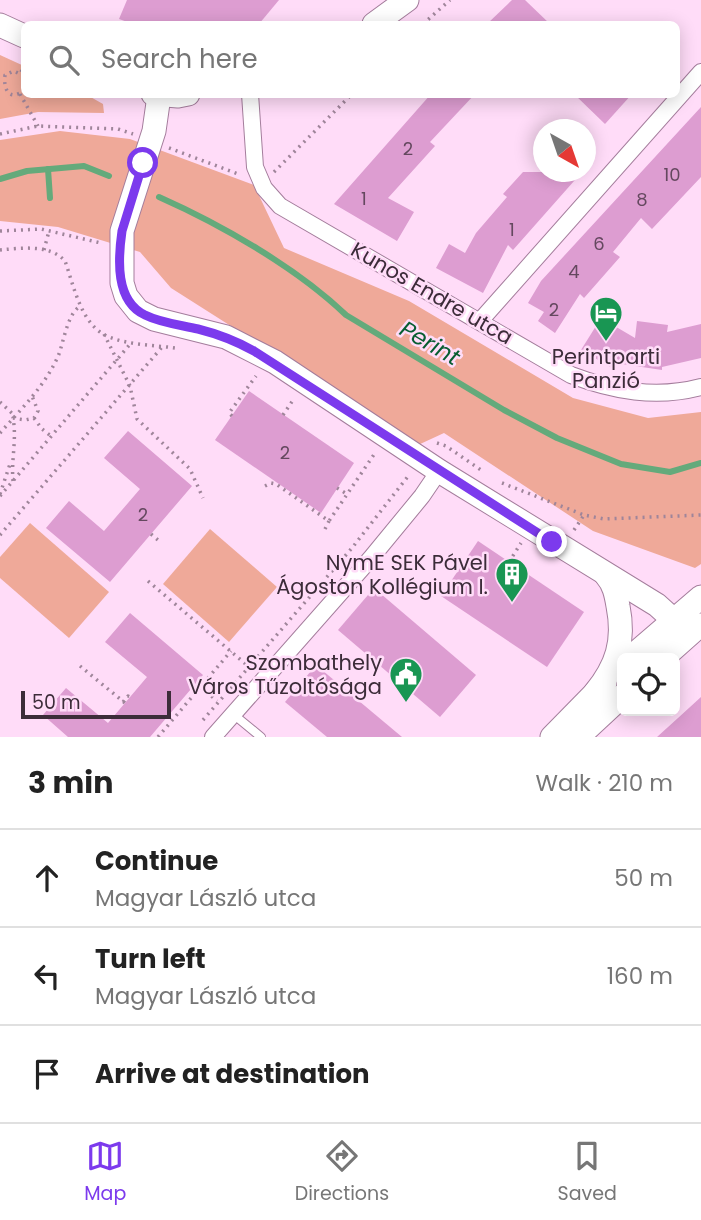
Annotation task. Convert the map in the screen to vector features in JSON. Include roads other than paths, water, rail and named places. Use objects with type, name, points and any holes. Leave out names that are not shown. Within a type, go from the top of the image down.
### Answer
[{"type":"street","points":[[378,21],[407,0]]},
{"type":"street","points":[[0,25],[21,35]]},
{"type":"street","points":[[680,96],[701,72]]},
{"type":"street","points":[[156,98],[153,131],[121,239],[122,284],[126,296],[138,311],[162,321],[226,337],[254,351],[439,471],[657,604],[688,626]]},
{"type":"street","name":"Kunos Endre utca","points":[[250,98],[255,167],[264,188],[280,206],[571,375],[624,391],[654,393],[701,387]]},
{"type":"street","points":[[480,321],[678,98]]},
{"type":"street","points":[[213,737],[371,558],[439,471]]},
{"type":"street","points":[[595,693],[615,664],[621,640],[621,617],[616,592],[606,575]]},
{"type":"street","points":[[667,653],[688,626],[701,597]]},
{"type":"street","points":[[639,653],[688,626]]},
{"type":"street","points":[[552,737],[617,671]]},
{"type":"street","points":[[578,737],[617,701]]},
{"type":"lane","points":[[233,715],[261,737]]},
{"type":"waterway","name":"Perint","points":[[0,179],[27,171],[84,166],[109,176]]},
{"type":"waterway","points":[[48,169],[50,198]]},
{"type":"waterway","name":"Perint","points":[[159,197],[258,249],[305,281],[346,315],[504,410],[557,438],[621,464],[670,472],[701,463]]},
{"type":"place","name":"Perintparti Panzió","points":[[606,343]]},
{"type":"place","name":"NymE SEK Pável Ágoston Kollégium I.","points":[[512,604]]},
{"type":"place","name":"Szombathely Város Tűzoltósága","points":[[406,704]]}]
